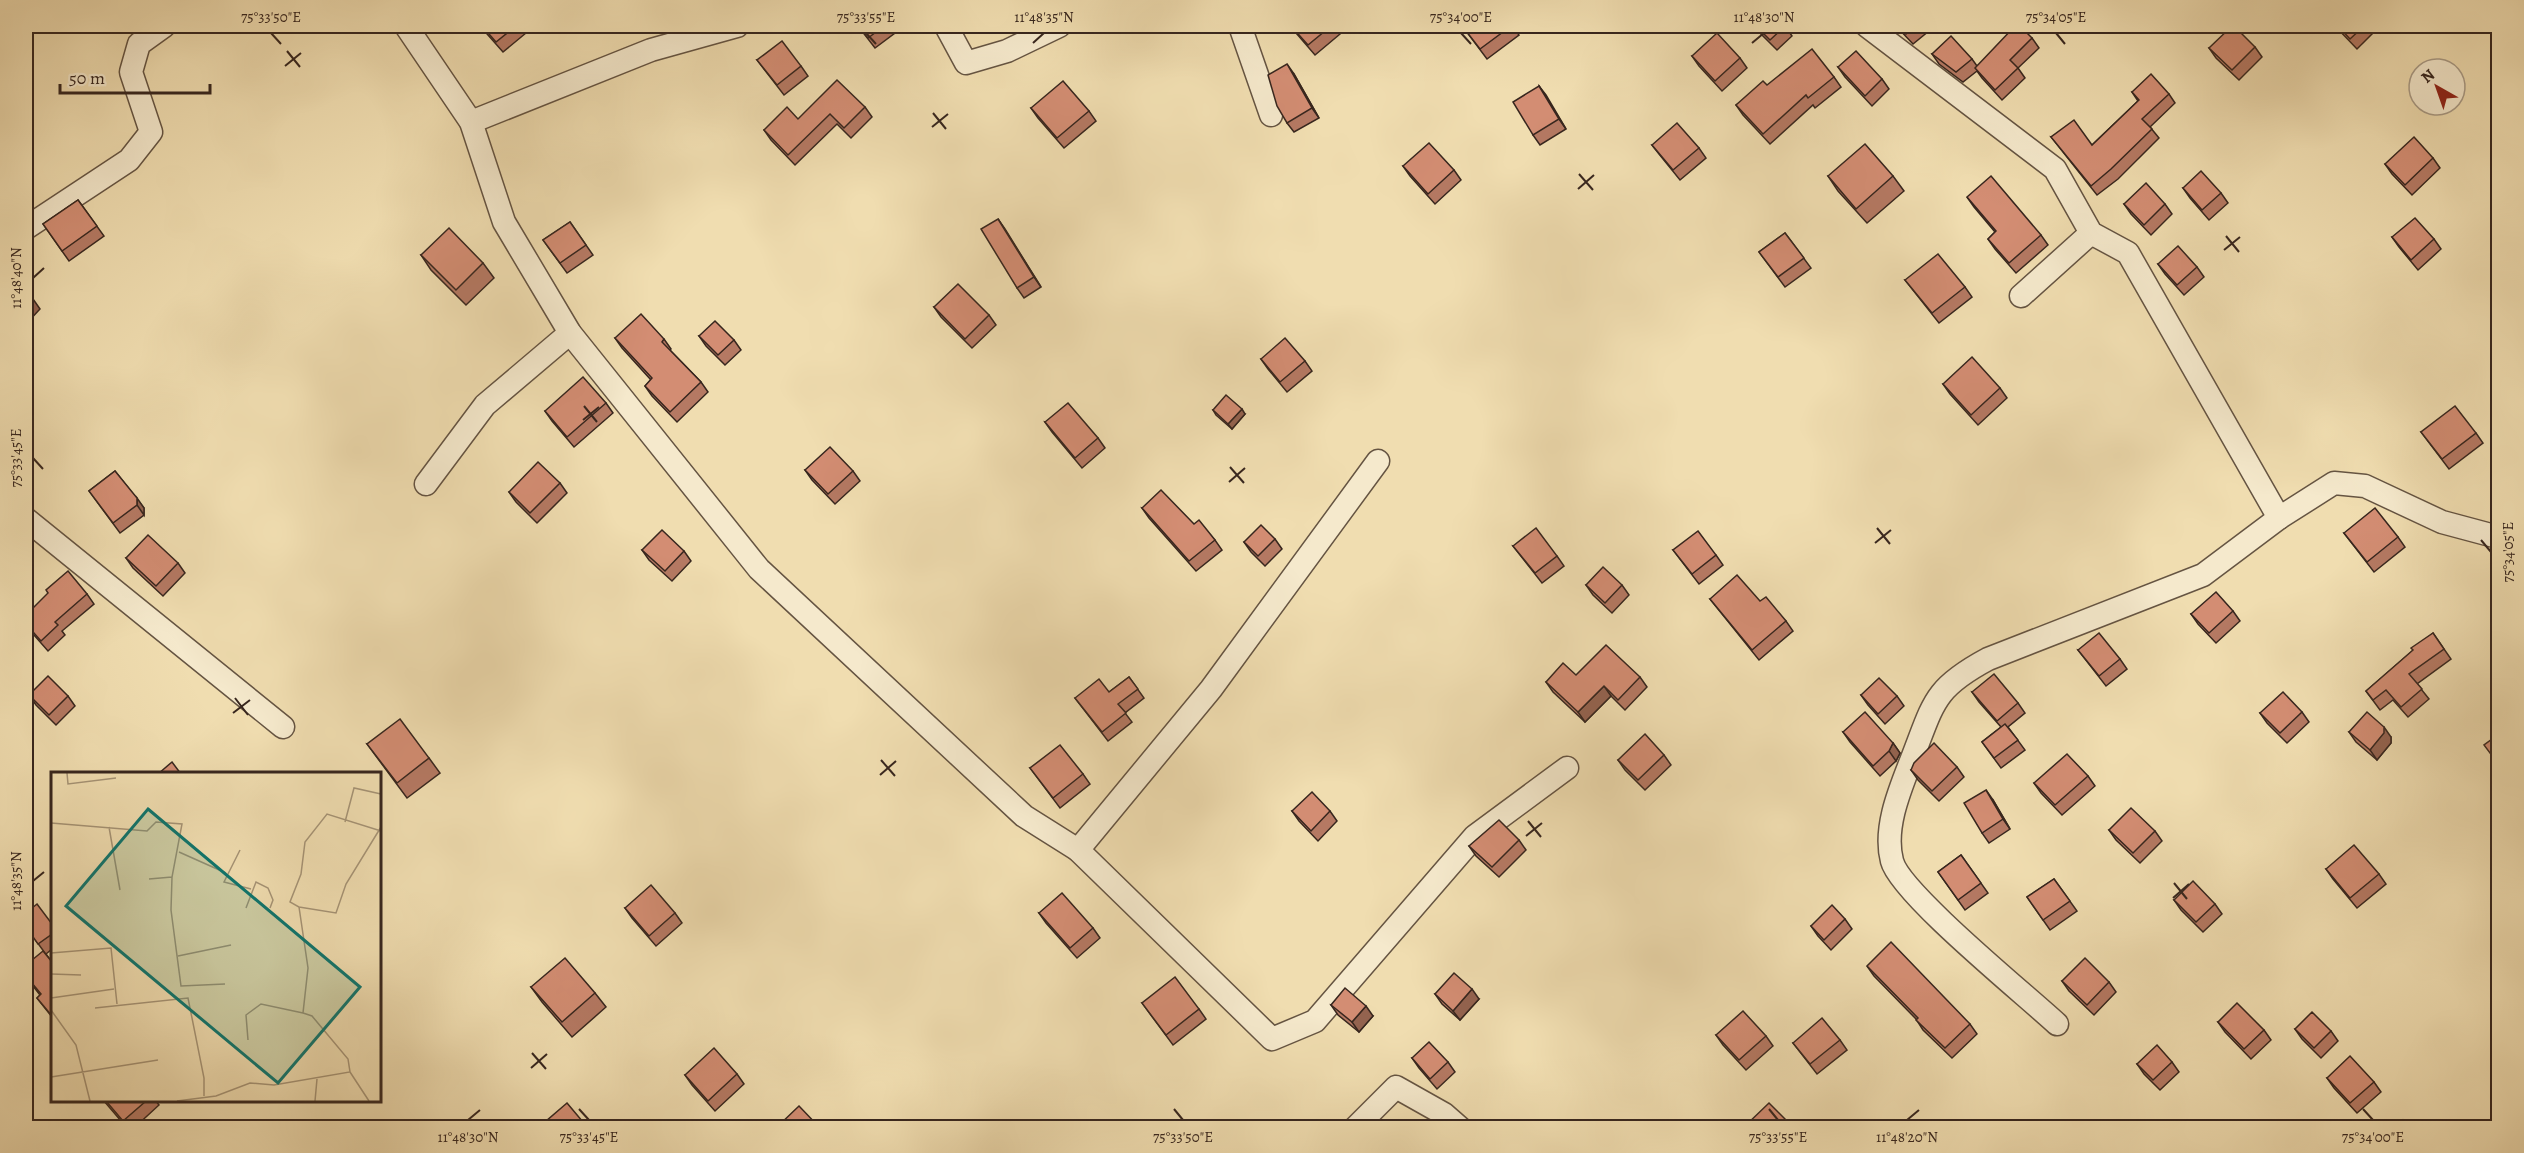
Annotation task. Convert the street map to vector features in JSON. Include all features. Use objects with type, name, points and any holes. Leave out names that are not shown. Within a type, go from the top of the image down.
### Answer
[{"type":"street","points":[[26,228],[129,160],[151,132],[131,72],[139,44],[164,26]]},
{"type":"street","points":[[406,26],[471,122],[504,222],[570,333],[759,569],[1024,816],[1078,850],[1272,1039],[1315,1021],[1475,836],[1567,768]]},
{"type":"street","points":[[471,122],[651,50],[737,26]]},
{"type":"street","points":[[946,26],[966,63],[1007,51],[1059,26]]},
{"type":"street","points":[[1240,26],[1271,115]]},
{"type":"street","points":[[1867,26],[2055,169],[2091,233],[2128,253],[2279,518]]},
{"type":"street","points":[[2021,296],[2091,233]]},
{"type":"street","points":[[426,484],[485,405],[570,333]]},
{"type":"street","points":[[1078,850],[1211,688],[1378,461]]},
{"type":"street","points":[[2057,1024],[1916,896],[1892,863],[1890,833],[1899,791],[1935,700],[1958,675],[1988,659],[2203,575],[2279,518],[2334,483],[2365,486],[2442,522],[2499,537]]},
{"type":"street","points":[[26,519],[283,727]]},
{"type":"street","points":[[1355,1128],[1396,1088],[1444,1114],[1460,1128]]},
{"type":"building","points":[[482,26],[516,26],[496,42]]},
{"type":"building","points":[[858,26],[884,26],[868,38]]},
{"type":"building","points":[[1291,26],[1331,26],[1308,45]]},
{"type":"building","points":[[1511,26],[1480,49],[1463,27]]},
{"type":"building","points":[[1756,26],[1785,26],[1770,40]]},
{"type":"building","points":[[1898,26],[1916,26],[1906,34]]},
{"type":"building","points":[[2015,26],[2020,26],[2032,38],[2010,60],[2018,68],[1995,90],[1975,68]]},
{"type":"building","points":[[2232,26],[2255,47],[2232,70],[2209,48]]},
{"type":"building","points":[[2338,26],[2364,26],[2350,39]]},
{"type":"building","points":[[1717,33],[1740,58],[1715,81],[1692,56]]},
{"type":"building","points":[[1951,36],[1972,59],[1956,72],[1932,54]]},
{"type":"building","points":[[782,41],[801,66],[777,85],[757,60]]},
{"type":"building","points":[[1812,49],[1834,77],[1808,98],[1806,95],[1763,134],[1736,105],[1763,81],[1767,85]]},
{"type":"building","points":[[1856,51],[1882,79],[1865,96],[1838,67]]},
{"type":"building","points":[[1287,64],[1312,108],[1287,123],[1277,106],[1268,75]]},
{"type":"building","points":[[2151,74],[2169,94],[2142,119],[2152,129],[2091,186],[2051,137],[2074,120],[2092,145],[2139,100],[2132,92]]},
{"type":"building","points":[[837,80],[865,107],[844,128],[830,114],[788,155],[764,130],[787,107],[798,119]]},
{"type":"building","points":[[1063,81],[1089,111],[1057,138],[1031,108]]},
{"type":"building","points":[[1539,86],[1559,119],[1533,135],[1513,102]]},
{"type":"building","points":[[1677,123],[1699,148],[1673,170],[1652,145]]},
{"type":"building","points":[[2414,137],[2433,158],[2405,185],[2385,164]]},
{"type":"building","points":[[1429,143],[1454,170],[1428,194],[1403,166]]},
{"type":"building","points":[[1865,144],[1893,176],[1856,209],[1828,176]]},
{"type":"building","points":[[2201,171],[2221,193],[2202,210],[2183,188]]},
{"type":"building","points":[[1991,176],[2041,235],[2009,263],[1988,239],[1996,231],[1967,197]]},
{"type":"building","points":[[2146,183],[2165,204],[2144,225],[2124,204]]},
{"type":"building","points":[[78,200],[97,226],[62,251],[43,224]]},
{"type":"building","points":[[2415,218],[2434,239],[2411,260],[2392,237]]},
{"type":"building","points":[[998,219],[1034,277],[1017,288],[981,229]]},
{"type":"building","points":[[570,222],[586,245],[560,263],[543,240]]},
{"type":"building","points":[[449,228],[483,263],[456,290],[421,255]]},
{"type":"building","points":[[1785,233],[1804,258],[1778,277],[1759,252]]},
{"type":"building","points":[[2178,246],[2197,267],[2177,285],[2158,264]]},
{"type":"building","points":[[1938,254],[1965,287],[1932,313],[1905,280]]},
{"type":"building","points":[[958,284],[989,315],[965,339],[934,307]]},
{"type":"building","points":[[26,292],[33,299],[26,306]]},
{"type":"building","points":[[641,314],[664,339],[662,342],[701,382],[670,412],[645,386],[652,378],[615,338]]},
{"type":"building","points":[[715,321],[734,340],[718,355],[699,336]]},
{"type":"building","points":[[1285,338],[1305,361],[1280,382],[1261,359]]},
{"type":"building","points":[[1972,357],[2000,388],[1971,415],[1943,384]]},
{"type":"building","points":[[583,377],[606,403],[567,437],[545,411]]},
{"type":"building","points":[[1226,395],[1242,409],[1228,424],[1213,410]]},
{"type":"building","points":[[1068,403],[1098,438],[1075,458],[1045,422]]},
{"type":"building","points":[[2455,406],[2476,433],[2442,459],[2421,432]]},
{"type":"building","points":[[830,447],[853,471],[828,494],[805,470]]},
{"type":"building","points":[[538,462],[560,483],[530,513],[509,492]]},
{"type":"building","points":[[115,471],[137,498],[137,505],[113,523],[89,491]]},
{"type":"building","points":[[1161,490],[1194,524],[1199,520],[1215,540],[1189,561],[1142,508]]},
{"type":"building","points":[[2375,508],[2398,537],[2367,562],[2344,533]]},
{"type":"building","points":[[1261,525],[1275,539],[1258,556],[1244,542]]},
{"type":"building","points":[[1536,528],[1557,556],[1535,573],[1513,546]]},
{"type":"building","points":[[662,530],[684,551],[665,571],[642,550]]},
{"type":"building","points":[[1698,531],[1716,555],[1692,574],[1673,550]]},
{"type":"building","points":[[148,535],[178,563],[156,586],[126,558]]},
{"type":"building","points":[[1603,567],[1622,585],[1605,603],[1586,585]]},
{"type":"building","points":[[68,571],[87,594],[55,622],[58,625],[41,641],[26,624],[26,615],[48,593],[46,590]]},
{"type":"building","points":[[1737,575],[1760,601],[1766,597],[1786,621],[1752,650],[1710,599]]},
{"type":"building","points":[[2216,592],[2233,611],[2209,633],[2191,614]]},
{"type":"building","points":[[2499,602],[2499,612],[2493,606]]},
{"type":"building","points":[[2099,633],[2120,659],[2099,676],[2078,650]]},
{"type":"building","points":[[2433,633],[2444,649],[2409,674],[2422,689],[2401,707],[2386,690],[2373,700],[2366,691],[2413,650],[2411,648]]},
{"type":"building","points":[[1606,645],[1640,677],[1618,700],[1604,686],[1578,712],[1546,682],[1563,663],[1576,675]]},
{"type":"building","points":[[1994,674],[2018,703],[1997,721],[1972,692]]},
{"type":"building","points":[[48,676],[68,696],[49,715],[29,695]]},
{"type":"building","points":[[1129,677],[1138,689],[1118,704],[1126,713],[1102,732],[1075,698],[1099,679],[1109,692]]},
{"type":"building","points":[[1879,678],[1897,696],[1878,714],[1861,695]]},
{"type":"building","points":[[2283,692],[2302,712],[2280,733],[2260,713]]},
{"type":"building","points":[[1865,712],[1893,743],[1889,751],[1873,766],[1843,732]]},
{"type":"building","points":[[2367,712],[2384,727],[2384,733],[2370,750],[2349,732]]},
{"type":"building","points":[[400,719],[429,758],[397,783],[367,744]]},
{"type":"building","points":[[2005,724],[2018,740],[1994,758],[1982,742]]},
{"type":"building","points":[[1645,734],[1664,755],[1638,780],[1618,760]]},
{"type":"building","points":[[2499,734],[2499,765],[2484,745]]},
{"type":"building","points":[[1934,743],[1957,767],[1932,791],[1911,770],[1914,763]]},
{"type":"building","points":[[1060,745],[1083,774],[1053,798],[1030,768]]},
{"type":"building","points":[[2067,754],[2088,776],[2055,805],[2034,783]]},
{"type":"building","points":[[172,762],[180,772],[160,772]]},
{"type":"building","points":[[1986,790],[2003,819],[1982,833],[1964,803]]},
{"type":"building","points":[[1312,792],[1330,811],[1311,831],[1292,811]]},
{"type":"building","points":[[2131,808],[2155,831],[2133,853],[2109,830]]},
{"type":"building","points":[[1499,820],[1519,840],[1492,867],[1469,846]]},
{"type":"building","points":[[2354,845],[2379,874],[2350,898],[2326,869]]},
{"type":"building","points":[[1961,855],[1981,883],[1958,900],[1938,872]]},
{"type":"building","points":[[2054,879],[2070,901],[2043,920],[2027,897]]},
{"type":"building","points":[[2193,881],[2215,904],[2196,922],[2174,900]]},
{"type":"building","points":[[651,885],[675,913],[649,936],[625,908]]},
{"type":"building","points":[[1062,893],[1093,928],[1070,948],[1039,913]]},
{"type":"building","points":[[37,904],[51,923],[51,935],[38,944],[26,927],[26,913]]},
{"type":"building","points":[[1832,905],[1845,919],[1824,940],[1811,926]]},
{"type":"building","points":[[1891,942],[1970,1024],[1945,1048],[1867,966]]},
{"type":"building","points":[[43,951],[51,961],[51,1015],[37,998],[41,994],[26,976],[26,965]]},
{"type":"building","points":[[565,958],[595,993],[562,1022],[531,987]]},
{"type":"building","points":[[2085,958],[2109,982],[2087,1005],[2062,981]]},
{"type":"building","points":[[1454,973],[1472,989],[1453,1011],[1435,994]]},
{"type":"building","points":[[1175,977],[1199,1009],[1166,1035],[1142,1003]]},
{"type":"building","points":[[1345,988],[1366,1006],[1352,1022],[1331,1005]]},
{"type":"building","points":[[2237,1003],[2264,1030],[2244,1049],[2218,1022]]},
{"type":"building","points":[[1743,1011],[1766,1036],[1739,1060],[1716,1035]]},
{"type":"building","points":[[2312,1012],[2331,1031],[2314,1048],[2295,1029]]},
{"type":"building","points":[[1822,1018],[1840,1040],[1810,1064],[1793,1043]]},
{"type":"building","points":[[1429,1042],[1448,1062],[1430,1079],[1412,1058]]},
{"type":"building","points":[[2157,1045],[2172,1062],[2153,1080],[2137,1064]]},
{"type":"building","points":[[714,1048],[737,1074],[708,1101],[685,1075]]},
{"type":"building","points":[[2350,1056],[2374,1082],[2350,1103],[2327,1078]]},
{"type":"building","points":[[107,1102],[145,1102],[123,1121]]},
{"type":"building","points":[[567,1103],[588,1128],[549,1128],[545,1122]]},
{"type":"building","points":[[1769,1103],[1793,1127],[1744,1128],[1744,1127]]},
{"type":"building","points":[[799,1106],[820,1128],[776,1128]]},
{"type":"building","points":[[2403,1120],[2410,1128],[2396,1128]]}]
